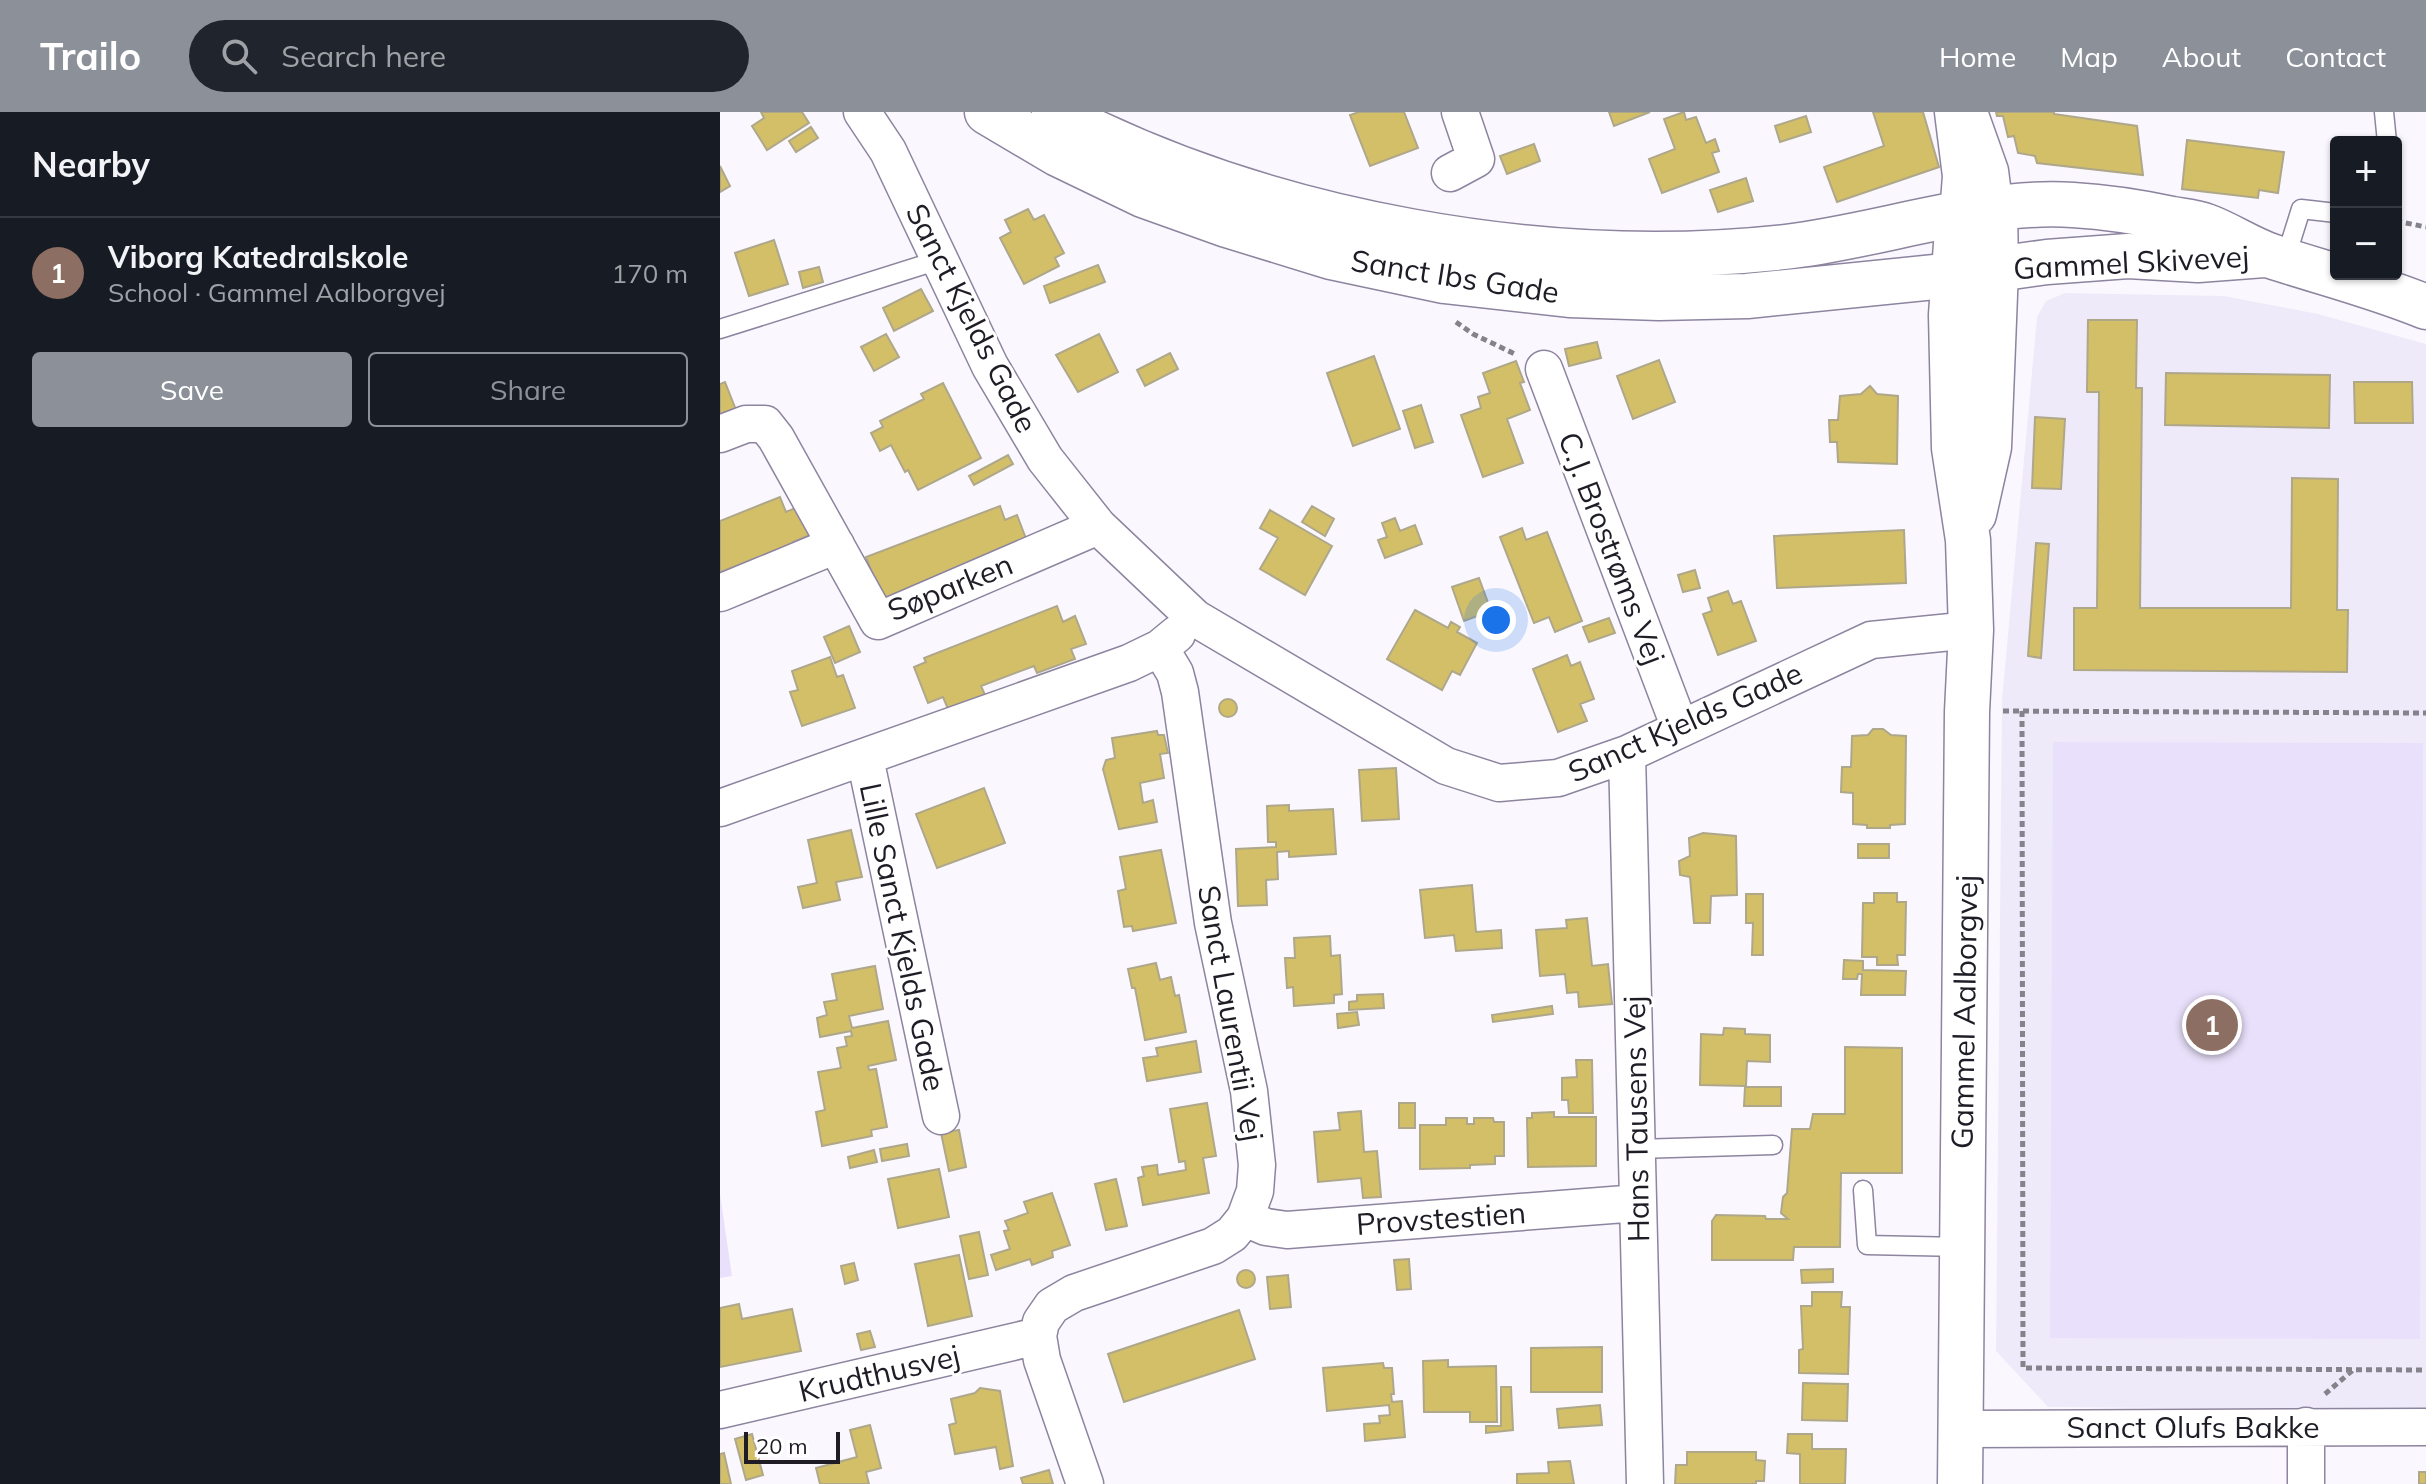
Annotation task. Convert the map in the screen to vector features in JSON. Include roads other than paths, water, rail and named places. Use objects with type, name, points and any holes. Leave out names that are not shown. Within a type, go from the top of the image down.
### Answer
[{"type":"main road","name":"Sanct Ibs Gade","points":[[987,112],[1058,154],[1143,195],[1331,257],[1444,281],[1569,295],[1659,298],[1747,296],[1975,272]]},
{"type":"main road","name":"Sanct Ibs Gade","points":[[1054,112],[1158,158],[1238,188],[1338,216],[1473,241],[1572,251],[1678,255],[1788,246],[1977,212]]},
{"type":"main road","name":"Gammel Skivevej","points":[[1977,212],[2040,204],[2122,209],[2205,225],[2276,257],[2381,289],[2426,307]]},
{"type":"main road","name":"Gammel Aalborgvej","points":[[1960,1484],[1967,712],[1971,630],[1968,540],[1989,447],[1975,272],[1977,212]]},
{"type":"main road","name":"Gammel Skivevej","points":[[1975,272],[2047,262],[2128,256],[2198,260],[2276,257]]},
{"type":"street","name":"Sanct Kjelds Gade","points":[[862,112],[888,151],[990,366],[1045,459],[1098,526],[1195,618],[1446,766],[1499,783],[1558,778],[1627,754],[1871,640],[1971,630]]},
{"type":"street","points":[[1450,173],[1476,159],[1460,112]]},
{"type":"street","points":[[1953,112],[1961,176],[1977,212]]},
{"type":"street","points":[[1969,112],[1990,171],[1977,212]]},
{"type":"street","name":"C.J. Brostrøms Vej","points":[[1544,369],[1680,728]]},
{"type":"street","name":"Søparken","points":[[720,434],[746,424],[765,424],[776,438],[878,621],[1098,526]]},
{"type":"street","points":[[720,593],[836,545]]},
{"type":"street","points":[[720,808],[1129,663],[1160,648],[1195,618]]},
{"type":"street","name":"Sanct Laurentii Vej","points":[[1160,648],[1175,673],[1180,692],[1213,923],[1249,1091],[1257,1165],[1255,1191],[1245,1218]]},
{"type":"street","name":"Hans Tausens Vej","points":[[1627,754],[1645,1484]]},
{"type":"street","name":"Lille Sanct Kjelds Gade","points":[[865,758],[941,1116]]},
{"type":"street","name":"Provstestien","points":[[1245,1218],[1266,1227],[1287,1230],[1638,1203]]},
{"type":"street","points":[[1085,1484],[1042,1360],[1038,1336],[1041,1322],[1052,1306],[1074,1293],[1213,1246],[1232,1234],[1245,1218]]},
{"type":"street","name":"Krudthusvej","points":[[720,1410],[1038,1336]]},
{"type":"street","points":[[2306,1426],[2306,1484]]},
{"type":"street","name":"Sanct Olufs Bakke","points":[[1960,1429],[2426,1427]]},
{"type":"lane","points":[[2384,112],[2386,136]]},
{"type":"lane","points":[[2276,257],[2301,209],[2330,212]]},
{"type":"lane","points":[[720,329],[939,260]]},
{"type":"lane","points":[[1637,1149],[1773,1145]]},
{"type":"lane","points":[[1863,1190],[1867,1245],[1962,1247]]},
{"type":"place","name":"Viborg Katedralskole","points":[[2212,1025]]}]
